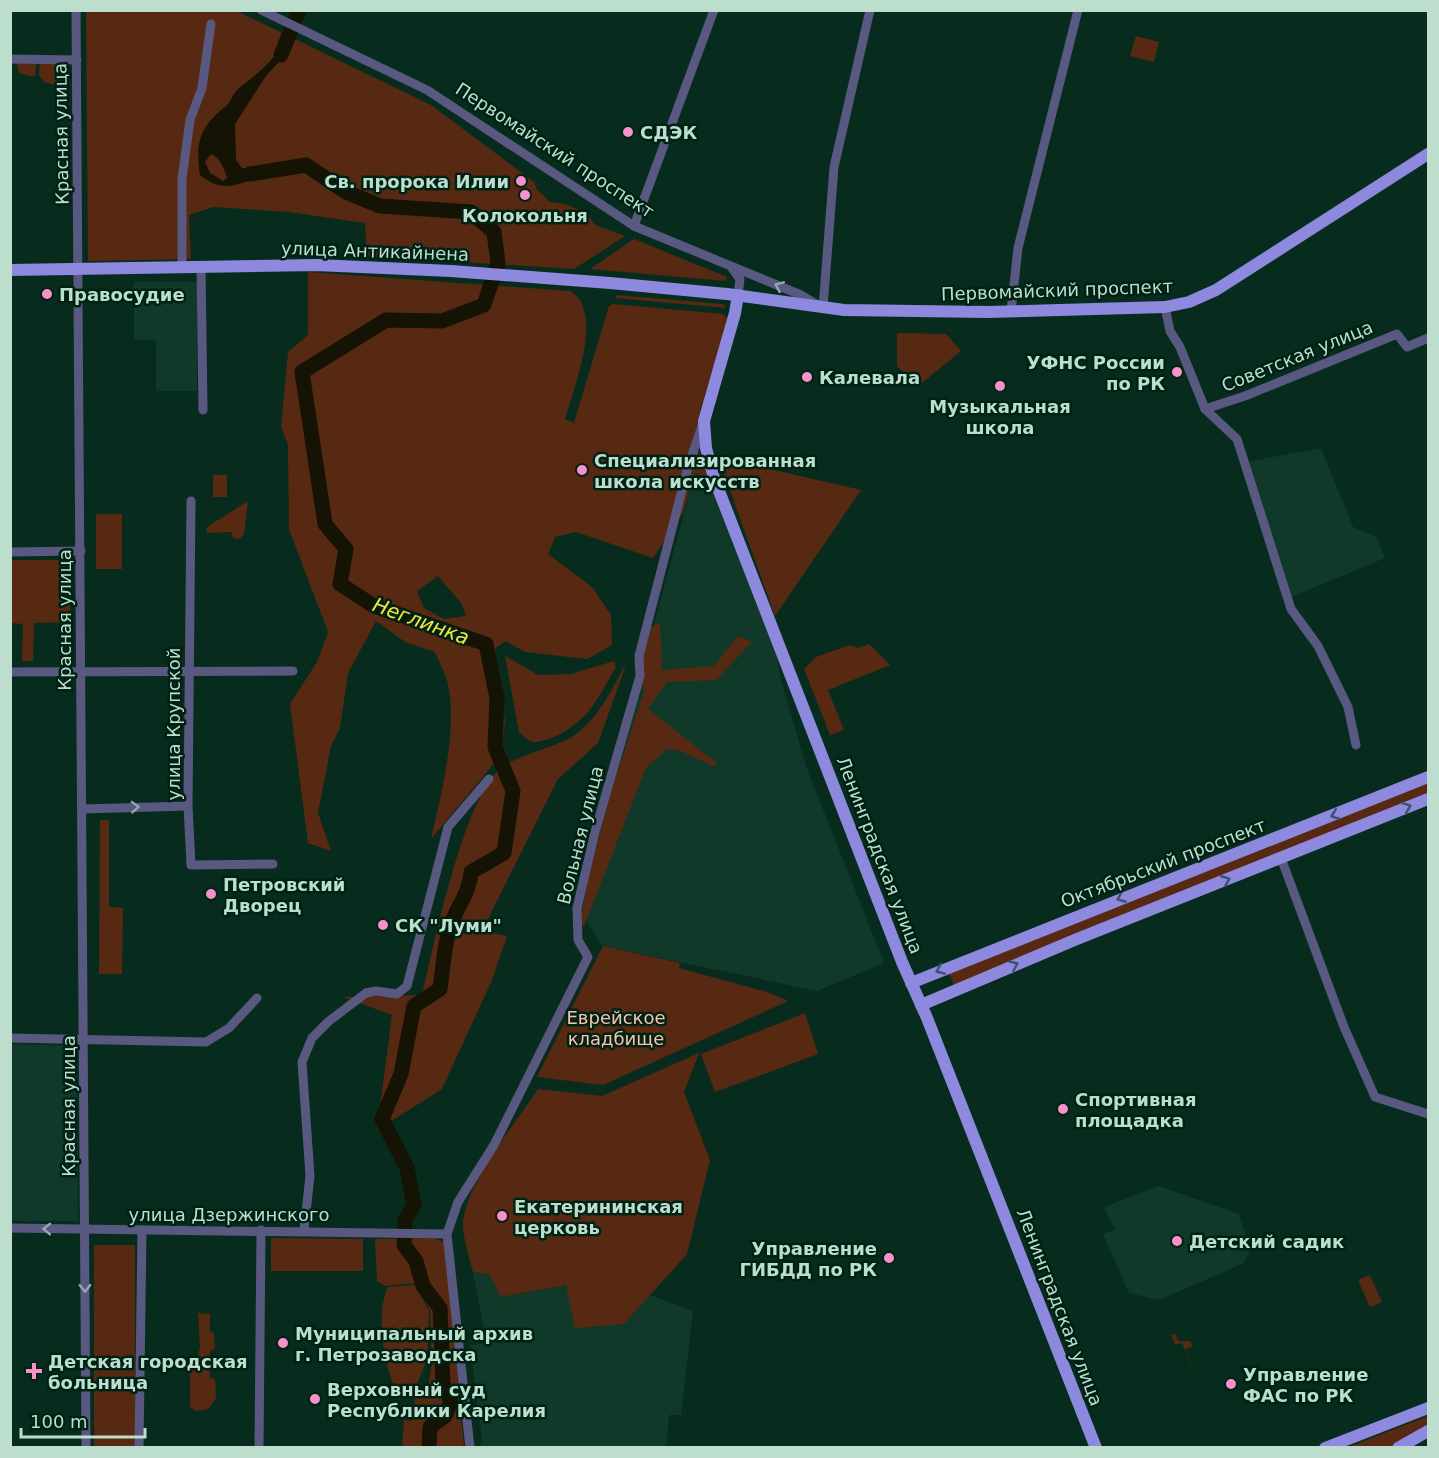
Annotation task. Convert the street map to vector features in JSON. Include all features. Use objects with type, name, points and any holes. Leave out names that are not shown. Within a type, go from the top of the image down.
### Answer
[{"type":"main road","name":"Первомайский проспект","points":[[738,295],[823,308],[896,312],[1166,307],[1189,302],[1216,290],[1428,154]]},
{"type":"main road","name":"улица Антикайнена","points":[[10,270],[316,265],[530,276],[738,295]]},
{"type":"main road","name":"Ленинградская улица","points":[[738,295],[704,421],[706,448],[714,478],[1096,1448]]},
{"type":"main road","name":"Октябрьский проспект","points":[[911,983],[1428,777]]},
{"type":"main road","name":"Октябрьский проспект","points":[[921,1005],[1428,799]]},
{"type":"main road","points":[[1325,1448],[1428,1408]]},
{"type":"main road","points":[[1398,1448],[1428,1431]]},
{"type":"street","name":"Красная улица","points":[[76,10],[85,1040],[86,1448]]},
{"type":"street","name":"Первомайский проспект","points":[[261,10],[427,90],[634,226],[801,295],[823,308]]},
{"type":"street","points":[[634,226],[714,10]]},
{"type":"street","points":[[823,308],[834,167],[870,10]]},
{"type":"street","points":[[1011,311],[1018,248],[1078,10]]},
{"type":"street","points":[[182,267],[182,179],[190,120],[202,88],[211,24]]},
{"type":"street","points":[[10,59],[77,60]]},
{"type":"street","points":[[201,266],[203,410]]},
{"type":"street","name":"Ленинградская улица","points":[[732,268],[740,279],[738,295]]},
{"type":"street","points":[[1166,307],[1170,331],[1180,347],[1205,409],[1237,439],[1291,609],[1318,645],[1348,707],[1356,745]]},
{"type":"street","name":"Советская улица","points":[[1205,409],[1245,396],[1397,334],[1407,347],[1428,338]]},
{"type":"street","name":"Вольная улица","points":[[470,1448],[447,1234],[458,1202],[494,1145],[588,957],[578,940],[578,908],[595,832],[640,676],[641,645],[688,467],[704,421]]},
{"type":"street","name":"улица Крупской","points":[[190,501],[188,806],[191,865],[273,864]]},
{"type":"street","points":[[10,552],[81,550]]},
{"type":"street","points":[[10,672],[293,671]]},
{"type":"street","points":[[304,1230],[310,1176],[302,1062],[312,1038],[329,1020],[366,993],[376,991],[397,994],[407,986],[448,827],[489,779]]},
{"type":"street","points":[[82,809],[188,806]]},
{"type":"street","points":[[1281,858],[1344,1027],[1375,1097],[1428,1114]]},
{"type":"street","points":[[10,1038],[206,1042],[229,1028],[257,998]]},
{"type":"street","name":"улица Дзержинского","points":[[10,1228],[392,1231],[447,1234]]},
{"type":"street","points":[[139,1448],[146,1230]]},
{"type":"street","points":[[259,1448],[261,1230]]},
{"type":"shaded area","points":[[284,35],[293,39],[288,52],[266,76],[235,124],[236,160],[242,168],[269,171],[266,175],[240,184],[217,185],[200,175],[198,153],[201,136],[210,121],[228,104],[237,90],[271,60],[281,45]],"holes":[[[211,154],[217,157],[226,175],[227,178],[223,181],[210,173],[205,162]]]},
{"type":"shaded area","points":[[134,282],[197,282],[197,391],[156,391],[156,340],[134,340]]},
{"type":"shaded area","points":[[1321,448],[1353,527],[1377,537],[1385,558],[1289,598],[1246,462]]},
{"type":"shaded area","points":[[695,473],[708,477],[777,657],[780,677],[807,769],[884,963],[817,991],[603,946],[577,908]]},
{"type":"shaded area","points":[[11,1044],[77,1046],[78,1221],[11,1221]]},
{"type":"shaded area","name":"Детский садик","points":[[1159,1186],[1239,1214],[1250,1250],[1244,1263],[1159,1300],[1129,1293],[1103,1234],[1115,1230],[1104,1207]]},
{"type":"shaded area","points":[[473,1272],[489,1274],[501,1297],[566,1285],[624,1324],[650,1295],[693,1311],[681,1415],[669,1415],[666,1447],[480,1447],[482,1439],[470,1345],[487,1343]]},
{"type":"green space","points":[[86,11],[237,11],[431,105],[534,182],[537,190],[550,202],[576,208],[587,215],[595,225],[625,236],[574,269],[367,256],[365,223],[289,212],[213,207],[189,215],[191,259],[88,261]]},
{"type":"green space","points":[[1136,36],[1159,42],[1154,62],[1130,56]]},
{"type":"green space","points":[[33,61],[36,64],[35,77],[19,73],[17,63]]},
{"type":"green space","points":[[40,61],[65,61],[64,87],[44,82],[39,75]]},
{"type":"green space","points":[[634,239],[727,277],[726,281],[590,269]]},
{"type":"green space","points":[[308,272],[570,291],[580,301],[585,315],[586,332],[580,370],[565,419],[574,423],[609,306],[613,304],[723,314],[728,319],[699,414],[698,450],[708,477],[695,473],[683,513],[653,558],[576,532],[555,537],[548,554],[592,587],[611,615],[612,645],[587,659],[525,652],[506,641],[495,648],[505,721],[501,755],[431,839],[448,758],[451,715],[446,677],[435,652],[405,642],[376,621],[348,673],[340,728],[331,746],[318,813],[331,851],[308,843],[290,704],[317,662],[328,632],[289,529],[288,445],[281,426],[288,352],[308,335]],"holes":[[[438,576],[461,603],[466,616],[444,619],[424,608],[417,591]]]},
{"type":"green space","points":[[616,295],[723,304],[726,308],[616,298]]},
{"type":"green space","points":[[897,333],[946,334],[961,351],[917,387],[897,366]]},
{"type":"green space","points":[[718,457],[861,490],[775,616]]},
{"type":"green space","points":[[213,475],[227,475],[227,497],[213,497]]},
{"type":"green space","points":[[248,501],[244,534],[240,539],[233,538],[232,532],[207,533],[207,527]]},
{"type":"green space","points":[[96,514],[122,514],[122,569],[96,569]]},
{"type":"green space","points":[[11,560],[70,560],[70,622],[34,623],[33,661],[22,661],[23,624],[11,623]]},
{"type":"green space","points":[[660,622],[662,670],[714,666],[738,636],[752,642],[716,680],[667,682],[648,709],[717,763],[715,766],[680,751],[667,749],[646,768],[584,926],[580,923],[590,870],[614,783],[644,692],[639,657],[648,629]]},
{"type":"green space","points":[[869,644],[890,665],[828,690],[844,730],[830,735],[804,669],[816,657],[850,645],[858,648]]},
{"type":"green space","points":[[505,656],[538,675],[571,674],[614,661],[616,667],[595,703],[581,720],[558,735],[533,742],[519,732]]},
{"type":"green space","points":[[627,662],[598,743],[558,779],[482,931],[507,936],[492,980],[442,1089],[377,1130],[392,1015],[343,997],[422,995],[452,873],[475,808],[488,783],[502,767],[510,762],[562,742],[580,731],[603,704]]},
{"type":"green space","points":[[1428,783],[1428,800],[954,985],[948,971]]},
{"type":"green space","points":[[100,820],[109,820],[109,907],[123,908],[122,974],[99,974]]},
{"type":"green space","name":"Еврейское кладбище","points":[[603,946],[680,963],[679,968],[767,992],[788,1001],[603,1085],[537,1077]]},
{"type":"green space","points":[[805,1013],[818,1054],[715,1092],[701,1054]]},
{"type":"green space","points":[[699,1053],[684,1092],[710,1160],[687,1254],[624,1324],[575,1328],[566,1285],[501,1297],[489,1274],[473,1272],[463,1226],[471,1193],[492,1156],[538,1089],[602,1096]]},
{"type":"green space","points":[[271,1238],[363,1239],[363,1271],[271,1271]]},
{"type":"green space","points":[[432,1238],[445,1242],[464,1447],[402,1447],[404,1420],[412,1421],[415,1399],[394,1390],[428,1390],[432,1362],[430,1310],[416,1283],[386,1286],[377,1281],[375,1239]]},
{"type":"green space","points":[[94,1245],[135,1245],[135,1447],[94,1447]]},
{"type":"green space","points":[[1370,1275],[1382,1302],[1370,1307],[1358,1280]]},
{"type":"green space","points":[[415,1285],[429,1311],[427,1360],[417,1384],[393,1384],[386,1362],[382,1335],[384,1297],[388,1287]]},
{"type":"green space","points":[[198,1313],[210,1314],[210,1331],[214,1334],[215,1349],[210,1351],[210,1378],[215,1379],[216,1398],[208,1409],[195,1411],[190,1407],[190,1375],[197,1361],[200,1347]]},
{"type":"green space","points":[[1175,1334],[1178,1341],[1190,1341],[1193,1346],[1185,1349],[1196,1380],[1182,1343],[1175,1345],[1171,1335]]},
{"type":"green space","points":[[1428,1416],[1428,1425],[1388,1447],[1346,1448]]},
{"type":"waterway","name":"Неглинка","points":[[281,55],[299,10]]},
{"type":"waterway","name":"Неглинка","points":[[250,174],[306,165],[346,192],[380,206],[471,212],[494,232],[498,263],[484,305],[442,321],[386,320],[302,372],[325,524],[346,549],[340,584],[374,606],[486,644],[497,698],[495,747],[513,791],[504,853],[471,872],[466,892],[449,932],[440,989],[414,1006],[401,1074],[382,1119],[407,1168],[414,1205],[405,1220],[404,1245],[416,1261],[423,1286],[440,1308],[443,1384],[451,1402],[445,1416],[430,1427],[429,1448]]},
{"type":"place","name":"СДЭК","points":[[628,132]]},
{"type":"place","name":"Св. пророка Илии","points":[[521,181]]},
{"type":"place","name":"Колокольня","points":[[525,195]]},
{"type":"place","name":"Правосудие","points":[[47,294]]},
{"type":"place","name":"УФНС России по РК","points":[[1177,372]]},
{"type":"place","name":"Калевала","points":[[807,377]]},
{"type":"place","name":"Музыкальная школа","points":[[1000,386]]},
{"type":"place","name":"Специализированная школа искусств","points":[[582,470]]},
{"type":"place","name":"Петровский Дворец","points":[[211,894]]},
{"type":"place","name":"СК \"Луми\"","points":[[383,925]]},
{"type":"place","name":"Спортивная площадка","points":[[1063,1109]]},
{"type":"place","name":"Екатерининская церковь","points":[[502,1216]]},
{"type":"place","name":"Детский садик","points":[[1177,1241]]},
{"type":"place","name":"Управление ГИБДД по РК","points":[[889,1258]]},
{"type":"place","name":"Муниципальный архив г. Петрозаводска","points":[[283,1343]]},
{"type":"place","name":"Детская городская больница","points":[[34,1371]]},
{"type":"place","name":"Управление ФАС по РК","points":[[1231,1384]]},
{"type":"place","name":"Верховный суд Республики Карелия","points":[[315,1399]]}]
